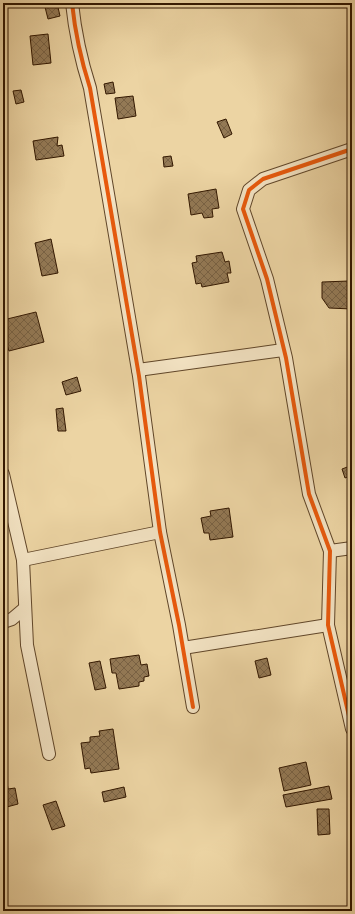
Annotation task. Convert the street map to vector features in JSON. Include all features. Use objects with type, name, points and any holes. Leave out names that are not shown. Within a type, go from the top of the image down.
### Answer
[{"type":"street","points":[[72,3],[74,26],[81,59],[90,88],[138,370],[160,532],[193,707]]},
{"type":"street","points":[[352,149],[263,179],[249,190],[243,209],[267,279],[283,350],[309,494],[330,551],[328,625],[352,730]]},
{"type":"street","points":[[138,370],[283,350]]},
{"type":"street","points":[[3,474],[23,560],[27,645],[49,754]]},
{"type":"street","points":[[23,560],[160,532]]},
{"type":"street","points":[[330,551],[352,548]]},
{"type":"street","points":[[3,622],[12,619],[25,608]]},
{"type":"street","points":[[183,648],[328,625]]},
{"type":"building","points":[[44,3],[57,3],[60,16],[48,19]]},
{"type":"building","points":[[48,34],[51,63],[33,65],[30,36]]},
{"type":"building","points":[[113,82],[115,93],[106,94],[104,84]]},
{"type":"building","points":[[21,90],[24,102],[16,104],[13,91]]},
{"type":"building","points":[[133,96],[136,116],[118,119],[115,98]]},
{"type":"building","points":[[226,119],[232,134],[224,138],[217,122]]},
{"type":"building","points":[[58,137],[57,146],[62,145],[64,156],[36,160],[33,141]]},
{"type":"building","points":[[171,156],[173,166],[164,167],[163,157]]},
{"type":"building","points":[[216,189],[219,208],[212,209],[213,217],[204,218],[202,213],[191,215],[188,194]]},
{"type":"building","points":[[51,239],[58,273],[42,276],[35,243]]},
{"type":"building","points":[[222,252],[225,262],[229,261],[231,273],[227,273],[229,282],[202,287],[201,283],[196,284],[192,263],[197,262],[196,256]]},
{"type":"building","points":[[349,281],[352,309],[329,308],[322,298],[322,282]]},
{"type":"building","points":[[36,312],[44,342],[9,351],[6,341],[3,341],[3,320]]},
{"type":"building","points":[[77,377],[81,391],[66,395],[62,382]]},
{"type":"building","points":[[63,408],[66,431],[58,431],[56,409]]},
{"type":"building","points":[[350,466],[352,475],[345,478],[342,469]]},
{"type":"building","points":[[229,508],[233,537],[210,540],[209,533],[204,533],[201,518],[211,516],[210,511]]},
{"type":"building","points":[[139,655],[141,665],[147,664],[149,676],[144,677],[144,681],[139,682],[139,686],[119,689],[116,673],[112,673],[110,659]]},
{"type":"building","points":[[267,658],[271,675],[259,678],[255,661]]},
{"type":"building","points":[[100,661],[106,688],[95,690],[89,663]]},
{"type":"building","points":[[113,729],[119,769],[91,773],[90,768],[85,769],[81,743],[90,742],[90,737],[100,736],[99,731]]},
{"type":"building","points":[[306,762],[311,785],[284,791],[279,768]]},
{"type":"building","points":[[7,782],[8,789],[15,788],[18,804],[3,808],[3,783]]},
{"type":"building","points":[[329,786],[332,799],[286,807],[283,795]]},
{"type":"building","points":[[124,787],[126,797],[104,802],[102,792]]},
{"type":"building","points":[[56,801],[65,826],[52,830],[43,805]]},
{"type":"building","points":[[317,809],[329,809],[330,834],[318,835]]},
{"type":"cycle path","points":[[72,3],[79,46],[90,88],[139,376],[160,532],[179,625],[193,707]]},
{"type":"cycle path","points":[[352,149],[263,179],[249,190],[243,209],[267,279],[286,358],[309,494],[330,551],[328,625],[352,729]]}]
